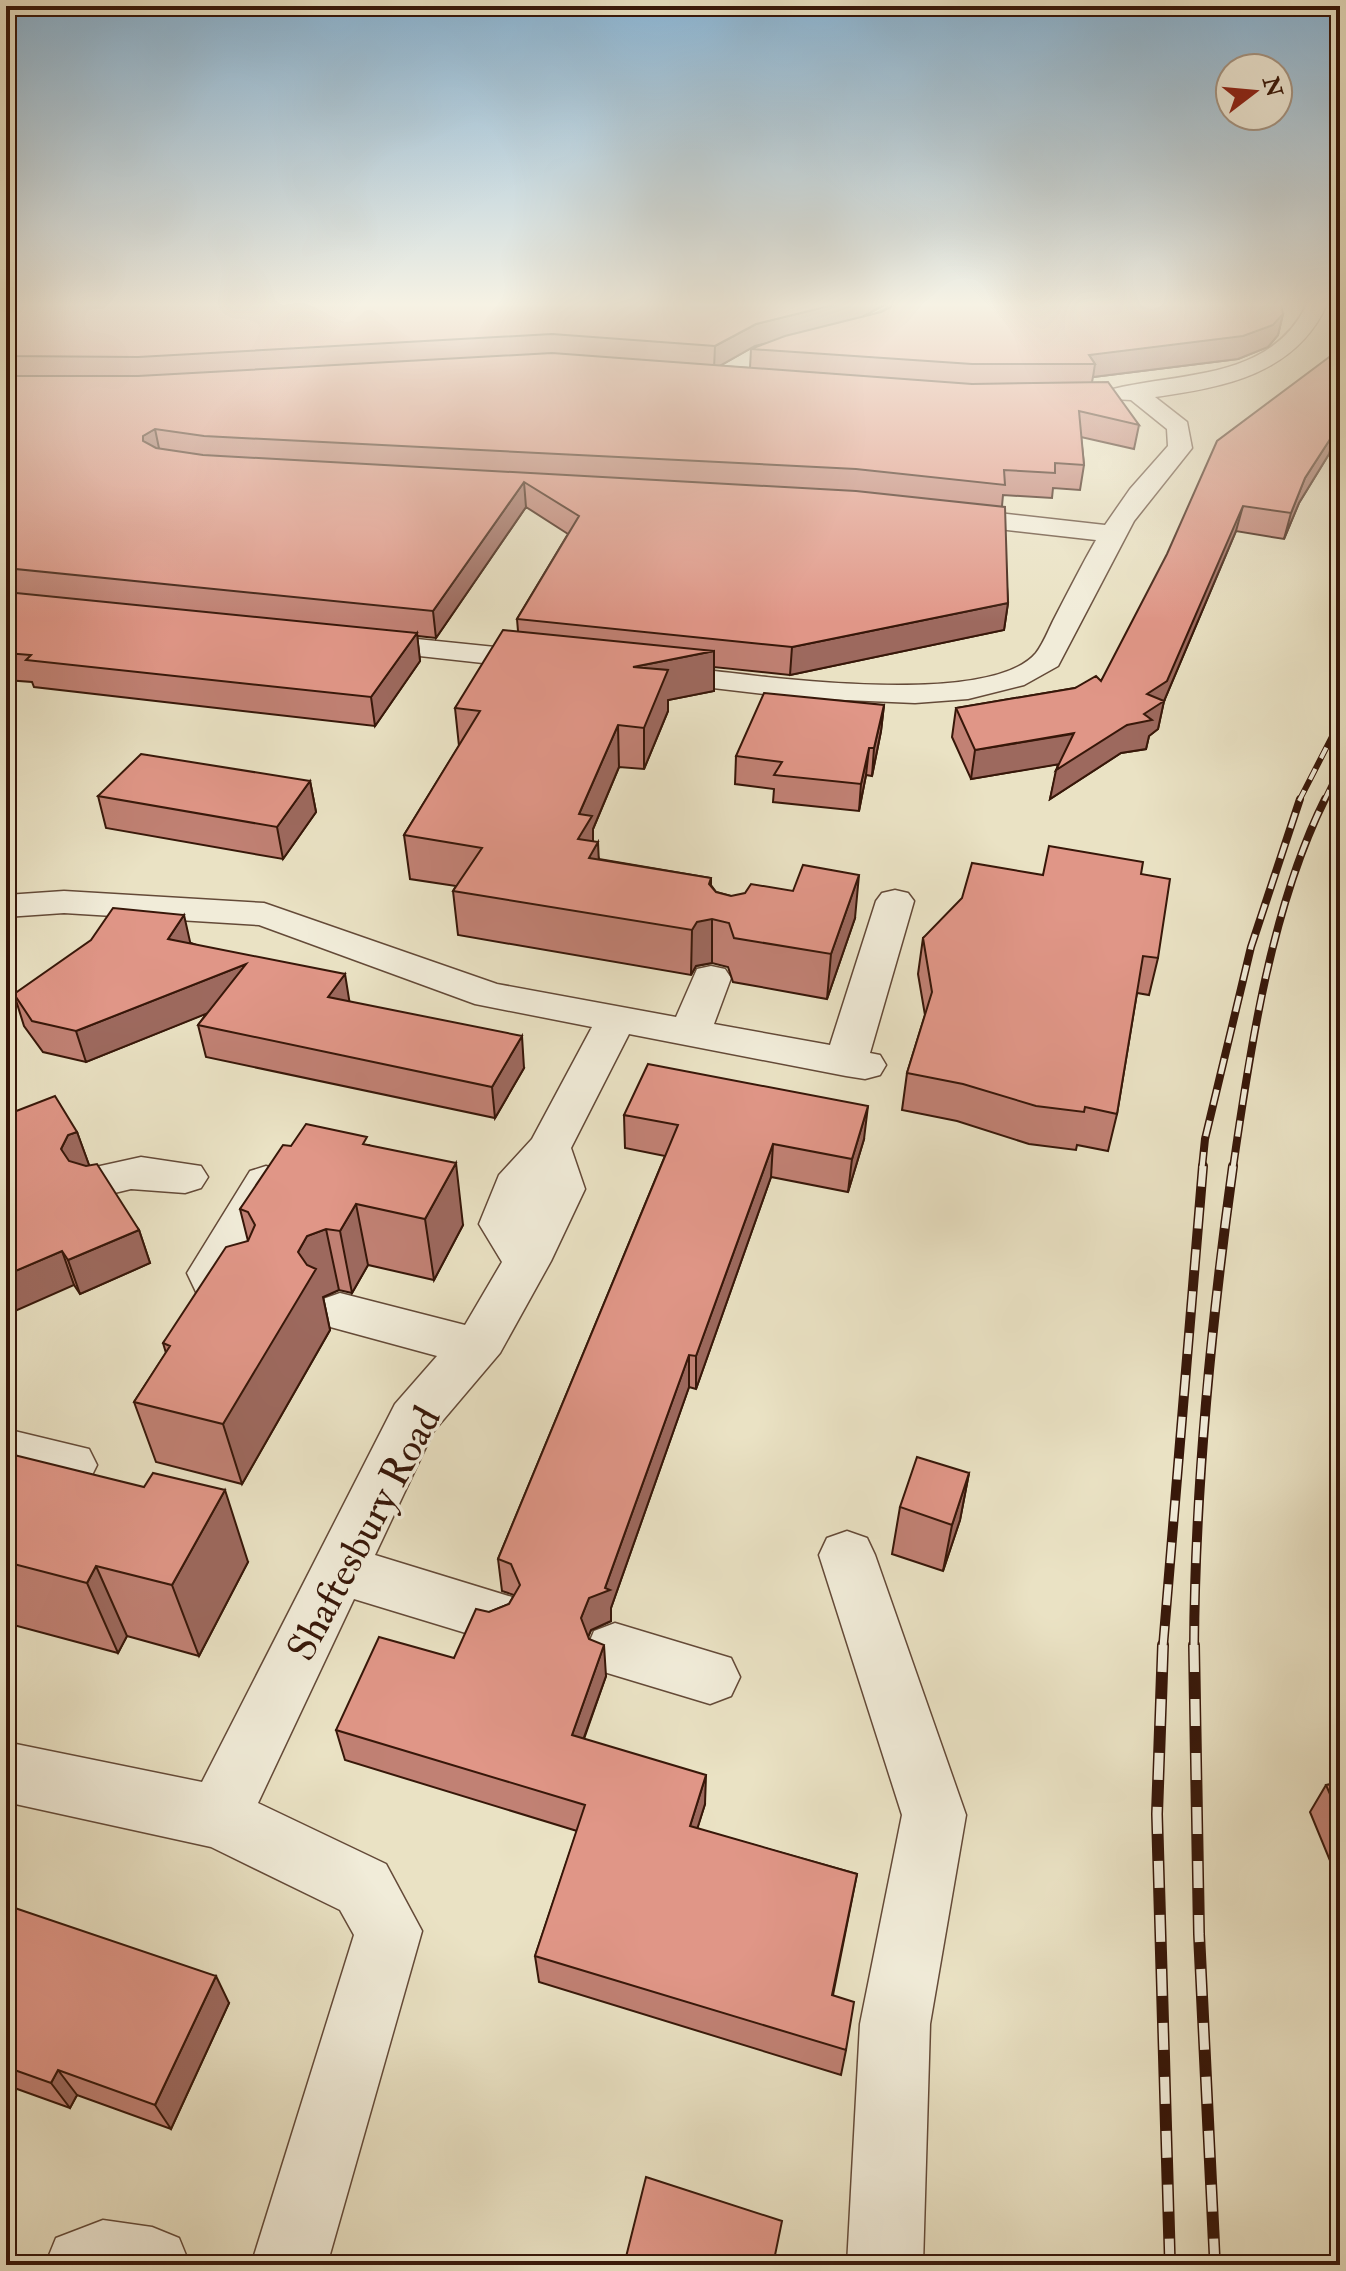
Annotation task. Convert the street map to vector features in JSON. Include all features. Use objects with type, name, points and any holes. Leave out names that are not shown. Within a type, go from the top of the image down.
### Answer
[{"type":"street","points":[[624,669],[852,693],[956,689],[1002,682],[1034,671],[1047,660],[1113,534],[1152,474],[1180,448],[1179,427],[1157,410]]},
{"type":"street","points":[[913,511],[1113,534]]},
{"type":"street","points":[[324,638],[577,665]]},
{"type":"street","points":[[6,906],[64,902],[264,914],[489,995],[856,1064],[895,901]]},
{"type":"street","points":[[690,1033],[711,978]]},
{"type":"street","name":"Shaftesbury Road","points":[[218,1817],[413,1419],[475,1347],[527,1261],[562,1189],[549,1148],[615,1021]]},
{"type":"street","points":[[98,1181],[121,1173],[158,1171],[185,1177]]},
{"type":"street","points":[[244,1288],[214,1281],[211,1273],[266,1182]]},
{"type":"street","points":[[340,1312],[475,1347]]},
{"type":"street","points":[[6,1451],[70,1465]]},
{"type":"street","points":[[847,1555],[934,1815],[895,2024],[885,2265]]},
{"type":"street","points":[[339,1570],[492,1615]]},
{"type":"street","points":[[615,1650],[710,1677]]},
{"type":"street","points":[[6,1772],[218,1817],[363,1887],[389,1931],[289,2265]]},
{"type":"street","points":[[83,2265],[103,2258],[152,2265]]},
{"type":"building","points":[[6,410],[1128,410],[1139,425],[1079,411],[1084,465],[1055,463],[1055,473],[1004,470],[1005,485],[856,469],[204,436],[155,429],[143,436],[143,441],[156,448],[203,455],[856,491],[1005,507],[1008,603],[792,647],[517,619],[579,516],[524,482],[433,611],[6,568]]},
{"type":"building","points":[[1258,410],[1340,410],[1340,430],[1336,430],[1305,478],[1291,513],[1243,506],[1167,681],[1147,694],[1164,701],[1144,714],[1152,720],[1127,725],[1056,770],[1074,733],[975,750],[956,708],[1075,688],[1096,676],[1101,681],[1167,554],[1217,441]]},
{"type":"building","points":[[6,592],[417,633],[371,697],[26,660],[31,655],[6,653]]},
{"type":"building","points":[[503,630],[714,651],[633,667],[668,670],[644,728],[618,725],[579,814],[592,816],[578,839],[598,842],[589,858],[711,878],[709,884],[716,892],[731,896],[745,893],[751,884],[793,891],[803,865],[859,875],[831,954],[734,938],[729,923],[712,919],[697,922],[692,930],[453,891],[482,848],[404,835],[480,711],[455,708]]},
{"type":"building","points":[[764,693],[884,705],[874,748],[869,748],[861,784],[774,775],[782,762],[736,756]]},
{"type":"building","points":[[141,754],[310,781],[277,827],[98,796]]},
{"type":"building","points":[[1049,846],[1143,862],[1141,874],[1170,879],[1158,958],[1143,956],[1117,1114],[1085,1107],[1084,1112],[1036,1106],[963,1084],[907,1073],[932,992],[923,938],[962,898],[972,863],[1043,875]]},
{"type":"building","points":[[113,908],[184,915],[168,939],[345,974],[328,997],[522,1036],[492,1087],[198,1025],[246,964],[76,1031],[32,1021],[14,994],[91,940]]},
{"type":"building","points":[[648,1064],[868,1106],[852,1159],[773,1144],[696,1356],[689,1355],[605,1588],[610,1590],[589,1598],[581,1618],[589,1639],[604,1645],[572,1735],[706,1775],[690,1826],[857,1874],[832,1995],[854,2002],[846,2050],[535,1956],[585,1805],[336,1730],[379,1637],[454,1658],[476,1609],[489,1612],[509,1604],[520,1585],[511,1564],[498,1559],[678,1125],[624,1115]]},
{"type":"building","points":[[55,1096],[77,1132],[68,1135],[61,1149],[69,1161],[86,1166],[97,1164],[139,1230],[68,1260],[62,1251],[6,1275],[6,1217],[10,1216],[6,1208],[6,1115]]},
{"type":"building","points":[[306,1124],[367,1137],[363,1144],[456,1163],[425,1219],[356,1204],[340,1231],[326,1229],[307,1236],[298,1252],[307,1265],[316,1269],[223,1424],[134,1402],[170,1346],[163,1343],[226,1247],[248,1241],[255,1225],[248,1212],[240,1209],[283,1145],[291,1146]]},
{"type":"building","points":[[6,1453],[144,1487],[153,1473],[225,1490],[172,1585],[96,1566],[87,1583],[6,1562]]},
{"type":"building","points":[[917,1457],[969,1473],[952,1525],[900,1507]]},
{"type":"building","points":[[1340,1783],[1340,1817],[1326,1785]]},
{"type":"building","points":[[6,1905],[216,1976],[155,2105],[58,2070],[51,2083],[6,2067]]},
{"type":"building","points":[[646,2177],[782,2221],[773,2265],[624,2265]]},
{"type":"railway","points":[[1300,799],[1340,721]]},
{"type":"railway","points":[[1324,801],[1340,768]]},
{"type":"railway","points":[[1202,1168],[1205,1139],[1251,947],[1300,799]]},
{"type":"railway","points":[[1233,1168],[1265,980],[1290,886],[1325,799]]},
{"type":"railway","points":[[1163,1647],[1203,1166]]},
{"type":"railway","points":[[1194,1646],[1197,1527],[1206,1406],[1233,1166]]},
{"type":"railway","points":[[1163,1645],[1157,1814],[1170,2265]]},
{"type":"railway","points":[[1194,1646],[1199,1934],[1215,2265]]}]
